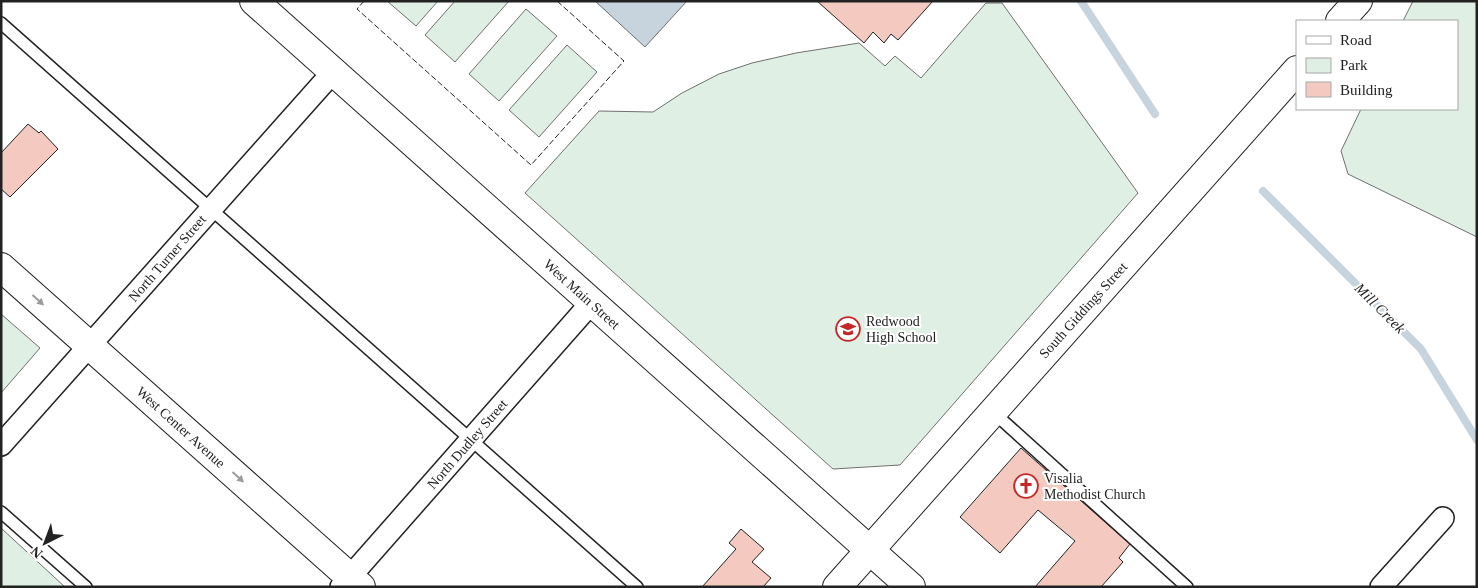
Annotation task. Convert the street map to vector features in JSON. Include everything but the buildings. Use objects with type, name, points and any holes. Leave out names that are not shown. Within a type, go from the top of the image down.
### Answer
[{"type":"street","name":"West Main Street","points":[[254,1],[910,587]]},
{"type":"street","points":[[1341,20],[1358,1]]},
{"type":"street","name":"South Giddings Street","points":[[837,587],[1296,71]]},
{"type":"street","name":"North Turner Street","points":[[1,445],[333,72]]},
{"type":"street","name":"West Center Avenue","points":[[1,267],[351,583]]},
{"type":"street","name":"North Dudley Street","points":[[351,583],[471,440],[592,302]]},
{"type":"street","points":[[1382,587],[1443,518]]},
{"type":"lane","points":[[1,23],[637,587]]},
{"type":"lane","points":[[992,412],[1187,587]]},
{"type":"lane","points":[[1,512],[86,587]]},
{"type":"green space","points":[[387,1],[438,1],[416,26]]},
{"type":"green space","points":[[455,1],[509,1],[455,62],[425,35]]},
{"type":"green space","points":[[1413,1],[1477,1],[1477,237],[1348,174],[1341,151],[1361,110],[1458,110],[1458,20],[1404,20]]},
{"type":"green space","name":"Redwood High School","points":[[986,3],[1002,3],[1138,193],[900,465],[833,469],[525,193],[599,111],[653,112],[682,93],[719,74],[752,63],[796,53],[859,43],[885,66],[895,56],[921,78]]},
{"type":"green space","points":[[526,9],[557,36],[499,101],[469,74]]},
{"type":"green space","points":[[567,45],[597,72],[539,137],[509,110]]},
{"type":"green space","points":[[1,314],[40,348],[1,393]]},
{"type":"green space","points":[[1,528],[65,587],[1,587]]},
{"type":"shaded area","points":[[595,1],[687,1],[645,47]]},
{"type":"waterway","name":"Mill Creek","points":[[1081,1],[1155,114]]},
{"type":"waterway","name":"Mill Creek","points":[[1263,191],[1421,349],[1477,440]]},
{"type":"fence","points":[[364,1],[357,9],[531,165],[624,61],[557,1]]},
{"type":"place","name":"Redwood High School","points":[[848,329]]},
{"type":"place","name":"Visalia Methodist Church","points":[[1026,486]]}]
